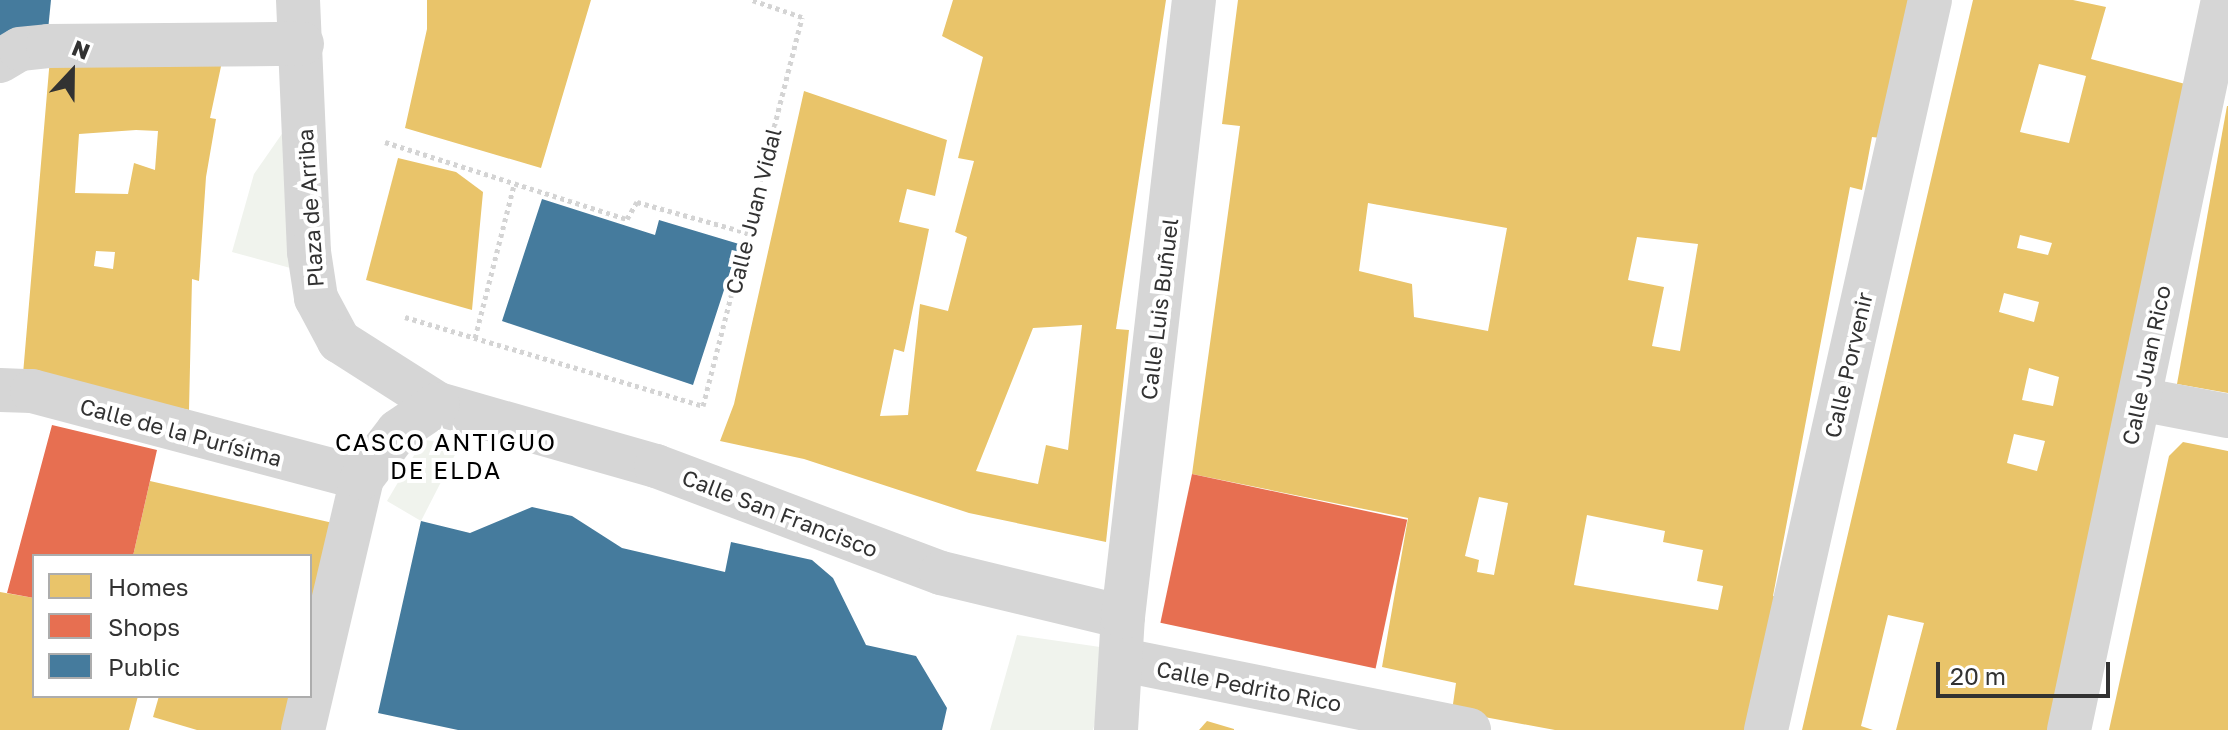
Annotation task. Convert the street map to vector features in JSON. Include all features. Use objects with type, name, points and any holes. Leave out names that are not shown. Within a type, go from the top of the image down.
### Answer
[{"type":"street","name":"Plaza de Arriba","points":[[298,0],[309,252],[316,298],[339,341],[438,404]]},
{"type":"street","name":"Calle Luis Buñuel","points":[[1116,730],[1123,660],[1123,617],[1194,0]]},
{"type":"street","name":"Calle Porvenir","points":[[1766,730],[1930,0]]},
{"type":"street","name":"Calle Juan Rico","points":[[2069,730],[2223,0]]},
{"type":"street","points":[[0,61],[20,49],[48,46],[302,44]]},
{"type":"street","name":"Calle de la Purísima","points":[[0,390],[32,391],[362,478]]},
{"type":"street","points":[[2139,399],[2228,416]]},
{"type":"street","points":[[312,692],[362,478],[398,431],[438,404]]},
{"type":"street","name":"Calle San Francisco","points":[[438,404],[656,466],[941,573],[1123,617]]},
{"type":"street","name":"Calle Pedrito Rico","points":[[1123,660],[1469,730]]},
{"type":"street","points":[[303,730],[310,698]]},
{"type":"path","name":"Calle Juan Vidal","points":[[475,338],[703,406],[802,17],[752,0]]},
{"type":"path","points":[[385,142],[627,219],[637,202],[748,233]]},
{"type":"path","points":[[400,316],[475,338],[514,185]]},
{"type":"shaded area","points":[[286,128],[294,269],[232,252],[254,174]]},
{"type":"shaded area","points":[[423,440],[461,443],[421,521],[387,501]]},
{"type":"shaded area","points":[[1017,635],[1114,649],[1093,730],[990,730]]},
{"type":"building: Homes","points":[[427,0],[591,0],[541,168],[405,128],[427,29]]},
{"type":"building: Homes","points":[[953,0],[1166,0],[1116,329],[1129,330],[1106,542],[969,513],[804,459],[720,441],[734,404],[804,91],[947,140],[935,196],[907,189],[899,222],[929,229],[904,352],[894,349],[880,416],[908,415],[920,304],[948,311],[967,237],[955,232],[974,161],[958,158],[983,57],[942,36]],"holes":[[[1082,325],[1068,450],[1046,445],[1038,484],[976,471],[1033,328]]]},
{"type":"building: Homes","points":[[1238,0],[1911,0],[1890,139],[1872,137],[1862,190],[1850,187],[1773,596],[1790,600],[1761,730],[1555,730],[1452,711],[1456,683],[1382,667],[1408,518],[1192,474],[1240,126],[1222,124]],"holes":[[[1368,203],[1507,228],[1488,331],[1414,317],[1412,284],[1359,271]],[[1637,237],[1698,244],[1680,351],[1652,346],[1664,287],[1628,280]],[[1479,497],[1508,503],[1494,575],[1477,572],[1479,560],[1465,556]],[[1587,515],[1665,531],[1663,542],[1703,550],[1697,581],[1723,586],[1718,610],[1574,585]]]},
{"type":"building: Homes","points":[[1973,0],[2073,0],[2106,7],[2091,59],[2189,85],[2055,730],[1896,730],[1924,623],[1888,615],[1861,726],[1873,730],[1802,730]],"holes":[[[2039,64],[2086,76],[2069,143],[2020,132]],[[2020,235],[2052,243],[2048,255],[2017,248]],[[2004,293],[2039,302],[2034,322],[1999,312]],[[2029,368],[2059,377],[2053,406],[2022,400]],[[2014,434],[2045,441],[2037,471],[2007,463]]]},
{"type":"building: Homes","points":[[223,57],[210,118],[216,119],[206,177],[199,281],[192,279],[189,410],[23,374],[50,58]],"holes":[[[158,131],[155,170],[134,163],[128,194],[75,193],[79,134]],[[96,251],[115,252],[113,269],[94,266]]]},
{"type":"building: Homes","points":[[2228,106],[2228,393],[2177,384]]},
{"type":"building: Homes","points":[[398,158],[456,172],[483,192],[472,310],[366,280]]},
{"type":"building: Homes","points":[[2183,442],[2228,451],[2228,730],[2109,730],[2169,456]]},
{"type":"building: Homes","points":[[150,481],[333,523],[312,614],[312,554],[133,554]]},
{"type":"building: Homes","points":[[0,592],[32,598],[32,698],[137,698],[129,730],[0,730]]},
{"type":"building: Homes","points":[[158,698],[296,698],[288,730],[197,730],[153,717]]},
{"type":"building: Homes","points":[[1207,721],[1234,729],[1234,730],[1199,730]]},
{"type":"building: Shops","points":[[52,425],[157,450],[133,554],[32,554],[32,598],[7,593]]},
{"type":"building: Shops","points":[[1192,474],[1407,520],[1376,668],[1160,623]]},
{"type":"building: Public","points":[[0,0],[51,0],[47,40],[0,37]]},
{"type":"building: Public","points":[[542,199],[655,235],[659,220],[739,244],[693,385],[502,321]]},
{"type":"building: Public","points":[[532,507],[572,516],[622,548],[725,572],[731,542],[812,560],[833,578],[866,645],[916,656],[947,708],[942,730],[458,730],[378,713],[421,521],[470,533]]},
{"type":"district","name":"CASCO ANTIGUO DE ELDA","points":[[446,456]]}]
